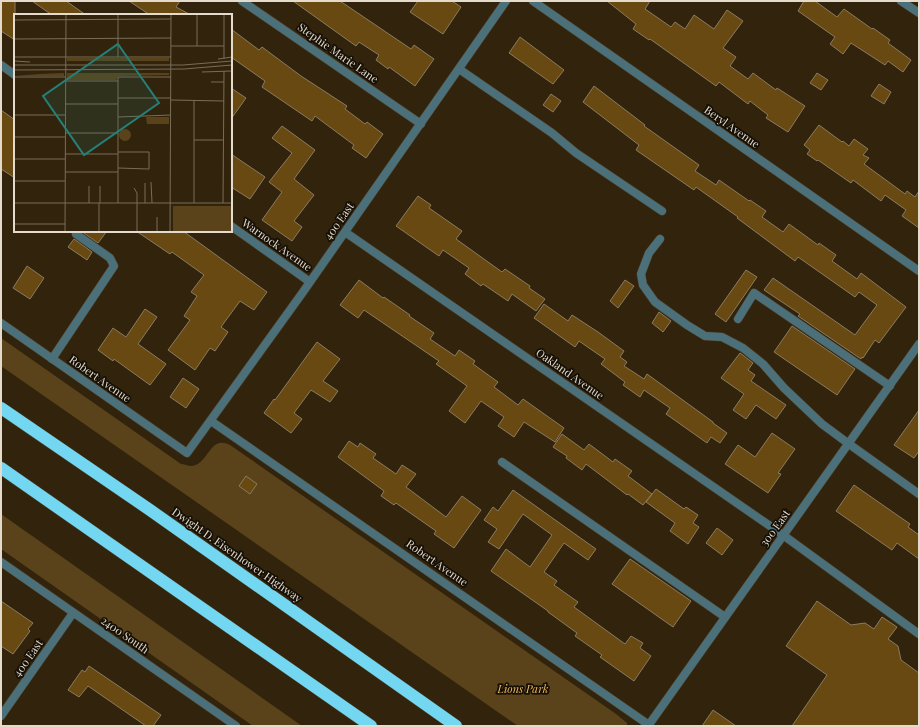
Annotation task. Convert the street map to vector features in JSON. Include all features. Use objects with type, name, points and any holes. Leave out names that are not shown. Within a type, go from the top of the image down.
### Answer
[{"type":"highway","name":"Dwight D. Eisenhower Highway","points":[[1,408],[150,510],[456,726]]},
{"type":"highway","points":[[1,468],[371,726]]},
{"type":"street","name":"Stephie Marie Lane","points":[[242,1],[421,124]]},
{"type":"street","name":"400 East","points":[[187,453],[310,282],[506,1]]},
{"type":"street","name":"Beryl Avenue","points":[[532,1],[919,271]]},
{"type":"street","points":[[901,1],[919,13]]},
{"type":"street","points":[[1,65],[14,74]]},
{"type":"street","points":[[459,69],[662,211]]},
{"type":"street","name":"Warnock Avenue","points":[[232,227],[310,282]]},
{"type":"street","name":"Oakland Avenue","points":[[345,232],[783,535],[919,634]]},
{"type":"street","points":[[52,359],[114,266],[110,258],[76,234]]},
{"type":"street","points":[[660,239],[649,253],[641,274],[644,285],[655,302],[705,336],[722,336],[743,348],[763,364],[784,388],[822,424],[919,494]]},
{"type":"street","points":[[738,319],[754,293],[890,386]]},
{"type":"street","name":"Robert Avenue","points":[[1,323],[187,453]]},
{"type":"street","name":"300 East","points":[[649,725],[919,344]]},
{"type":"street","name":"Robert Avenue","points":[[211,420],[649,725]]},
{"type":"street","points":[[502,462],[725,617]]},
{"type":"street","name":"2400 South","points":[[1,562],[236,726]]},
{"type":"street","name":"400 East","points":[[1,716],[73,613]]},
{"type":"green space","name":"Lions Park","points":[[1,338],[181,464],[191,466],[197,464],[202,461],[213,447],[218,444],[223,443],[230,445],[616,714],[627,723],[627,726],[518,726],[1,366]]},
{"type":"green space","points":[[1,514],[302,726],[253,726],[1,549]]},
{"type":"building","points":[[1,1],[15,1],[14,39],[1,31]]},
{"type":"building","points":[[32,1],[66,1],[85,14],[51,14]]},
{"type":"building","points":[[129,1],[180,1],[176,7],[189,14],[148,14]]},
{"type":"building","points":[[293,1],[340,1],[411,49],[414,45],[434,59],[415,86],[389,67],[388,69],[376,60],[379,55],[359,42],[356,46]]},
{"type":"building","points":[[418,1],[452,1],[461,7],[443,34],[410,12]]},
{"type":"building","points":[[607,1],[650,1],[645,9],[671,27],[675,22],[685,29],[694,15],[714,29],[727,10],[743,21],[723,48],[736,57],[730,66],[748,79],[753,73],[776,90],[777,88],[805,106],[788,132],[766,118],[768,115],[750,101],[748,104],[719,82],[716,86],[650,39],[649,40],[633,29],[636,24]]},
{"type":"building","points":[[804,1],[815,1],[837,17],[844,9],[890,40],[888,43],[911,60],[903,72],[888,61],[885,65],[851,43],[843,54],[830,44],[835,37],[798,11]]},
{"type":"building","points":[[232,30],[259,50],[262,47],[301,76],[347,106],[345,109],[365,124],[367,122],[383,134],[366,158],[352,148],[354,145],[315,116],[312,121],[262,87],[265,81],[232,58]]},
{"type":"building","points":[[520,37],[564,70],[553,84],[509,53]]},
{"type":"building","points":[[817,73],[828,80],[821,90],[810,83]]},
{"type":"building","points":[[879,84],[891,92],[884,104],[871,96]]},
{"type":"building","points":[[594,86],[645,125],[644,126],[699,165],[695,171],[716,185],[719,180],[766,211],[762,217],[783,232],[789,224],[818,245],[819,243],[836,255],[832,261],[857,279],[861,273],[906,307],[879,343],[875,340],[861,359],[798,316],[800,314],[764,290],[773,278],[855,335],[877,305],[859,292],[855,297],[798,257],[795,261],[696,187],[694,190],[636,150],[639,145],[583,102]]},
{"type":"building","points":[[232,89],[246,98],[232,118]]},
{"type":"building","points":[[551,94],[561,101],[553,112],[543,105]]},
{"type":"building","points":[[1,110],[14,119],[14,177],[1,169]]},
{"type":"building","points":[[819,125],[849,146],[854,139],[868,149],[863,155],[869,158],[864,164],[905,194],[907,191],[915,197],[919,191],[919,228],[902,216],[906,210],[885,195],[881,201],[853,180],[851,183],[807,154],[810,150],[804,145]]},
{"type":"building","points":[[282,126],[315,150],[294,179],[314,195],[294,221],[302,227],[292,241],[262,220],[282,192],[269,182],[292,153],[272,138]]},
{"type":"building","points":[[232,155],[265,177],[250,199],[232,188]]},
{"type":"building","points":[[418,196],[431,205],[429,208],[462,231],[456,239],[502,272],[505,269],[530,286],[529,288],[545,299],[536,311],[512,294],[508,301],[483,284],[481,286],[465,274],[469,268],[443,250],[439,256],[396,226]]},
{"type":"building","points":[[82,232],[106,232],[98,243]]},
{"type":"building","points":[[137,232],[184,232],[267,292],[254,310],[240,301],[221,327],[228,332],[215,351],[210,348],[195,370],[168,350],[190,320],[184,316],[197,296],[191,292],[204,275],[172,252],[170,254]]},
{"type":"building","points":[[74,239],[92,252],[87,260],[68,247]]},
{"type":"building","points":[[27,266],[44,278],[30,299],[13,288]]},
{"type":"building","points":[[746,270],[757,277],[726,322],[715,314]]},
{"type":"building","points":[[359,280],[434,333],[430,339],[455,356],[459,350],[475,361],[473,364],[498,382],[494,387],[518,405],[523,399],[564,428],[555,442],[524,422],[514,437],[498,426],[504,417],[481,401],[465,423],[449,411],[467,386],[436,364],[439,361],[364,310],[358,318],[340,305]]},
{"type":"building","points":[[625,280],[634,286],[618,308],[610,301]]},
{"type":"building","points":[[544,304],[568,321],[572,315],[624,351],[620,357],[627,362],[624,366],[644,379],[647,374],[727,433],[720,443],[711,437],[707,443],[666,414],[670,408],[644,390],[640,397],[623,385],[625,382],[601,364],[605,359],[579,341],[575,347],[534,318]]},
{"type":"building","points":[[145,309],[157,317],[138,344],[166,364],[150,385],[114,359],[113,361],[98,350],[113,328],[126,337]]},
{"type":"building","points":[[659,312],[671,321],[663,332],[652,323]]},
{"type":"building","points":[[792,326],[855,369],[837,395],[774,352]]},
{"type":"building","points":[[317,342],[340,359],[323,381],[338,391],[330,402],[311,390],[294,413],[302,419],[291,433],[264,413]]},
{"type":"building","points":[[740,353],[753,363],[748,370],[755,375],[751,381],[786,405],[776,419],[756,405],[746,419],[733,410],[744,394],[721,378]]},
{"type":"building","points":[[183,378],[199,389],[186,408],[170,397]]},
{"type":"building","points":[[919,410],[919,451],[914,458],[894,445]]},
{"type":"building","points":[[772,433],[795,449],[778,473],[781,474],[768,493],[725,464],[738,445],[755,457]]},
{"type":"building","points":[[562,434],[584,450],[589,444],[613,462],[615,459],[632,471],[628,476],[652,494],[643,505],[628,494],[627,495],[586,464],[582,470],[566,458],[567,456],[553,447]]},
{"type":"building","points":[[349,441],[358,447],[360,443],[376,454],[373,458],[396,474],[402,465],[416,474],[406,487],[446,517],[462,496],[481,510],[454,548],[434,534],[436,531],[396,503],[394,505],[381,496],[384,491],[338,457]]},
{"type":"building","points":[[246,476],[257,484],[250,494],[239,486]]},
{"type":"building","points":[[854,485],[910,524],[908,527],[919,535],[919,559],[897,543],[892,550],[836,511]]},
{"type":"building","points":[[656,489],[684,509],[686,507],[698,515],[693,523],[699,527],[688,544],[670,531],[675,523],[646,502]]},
{"type":"building","points":[[513,490],[596,549],[588,560],[564,543],[544,572],[557,581],[554,585],[578,602],[574,607],[625,644],[631,636],[643,643],[640,648],[651,656],[634,681],[600,657],[602,655],[575,636],[577,633],[491,571],[506,549],[530,567],[552,535],[523,514],[499,549],[488,542],[497,529],[484,520],[493,507],[498,511]]},
{"type":"building","points":[[717,528],[733,540],[722,555],[706,543]]},
{"type":"building","points":[[630,559],[691,601],[673,627],[612,584]]},
{"type":"building","points":[[1,601],[33,623],[28,629],[30,631],[13,654],[1,646]]},
{"type":"building","points":[[817,601],[851,625],[865,623],[874,629],[882,617],[897,627],[888,639],[898,646],[901,660],[919,673],[919,726],[792,726],[827,675],[786,646]]},
{"type":"building","points":[[89,666],[161,715],[153,726],[146,726],[88,686],[79,697],[68,690],[82,670],[85,672]]},
{"type":"building","points":[[713,710],[736,726],[702,726]]}]
